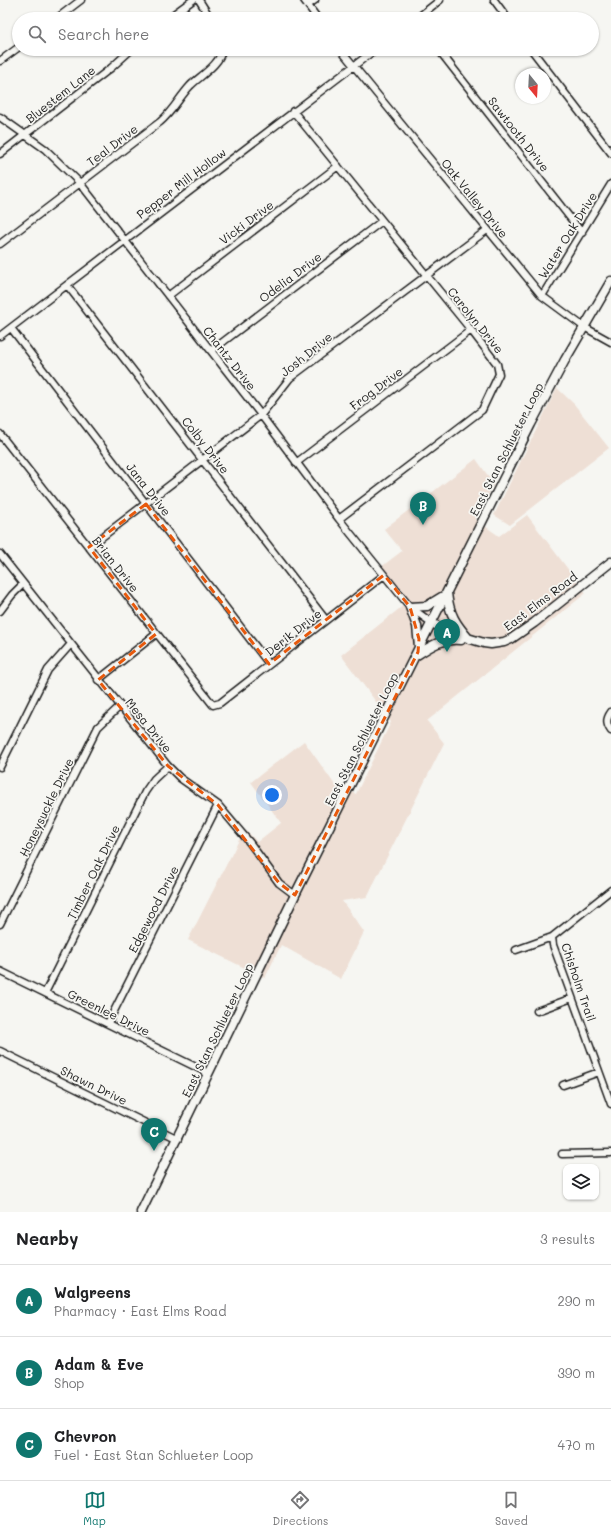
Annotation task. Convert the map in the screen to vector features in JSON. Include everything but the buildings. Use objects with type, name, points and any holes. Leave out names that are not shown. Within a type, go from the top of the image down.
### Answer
[{"type":"main road","name":"East Stan Schlueter Loop","points":[[141,1212],[178,1139],[208,1073],[295,895],[534,418],[584,327],[611,282]]},
{"type":"main road","name":"East Elms Road","points":[[432,623],[451,633],[470,640],[491,644],[511,639],[611,562]]},
{"type":"main road","points":[[417,654],[419,639],[410,607],[427,606],[434,603],[447,593]]},
{"type":"main road","points":[[447,593],[448,608],[453,620],[470,640]]},
{"type":"main road","points":[[417,654],[436,643],[445,640],[470,640]]},
{"type":"street","points":[[65,12],[81,0]]},
{"type":"street","points":[[177,12],[193,0]]},
{"type":"street","points":[[199,0],[207,12]]},
{"type":"street","points":[[313,12],[306,3],[315,0]]},
{"type":"street","points":[[425,12],[440,0]]},
{"type":"street","points":[[494,0],[503,12]]},
{"type":"street","points":[[0,61],[12,52]]},
{"type":"street","name":"Bluestem Lane","points":[[0,154],[111,68],[124,56]]},
{"type":"street","name":"Teal Drive","points":[[0,244],[168,116],[190,86],[220,56]]},
{"type":"street","name":"Oak Valley Drive","points":[[345,56],[486,230],[542,296],[584,327],[611,342]]},
{"type":"street","name":"Pepper Mill Hollow","points":[[0,336],[367,56]]},
{"type":"street","name":"Sawtooth Drive","points":[[443,56],[582,233]]},
{"type":"street","points":[[536,56],[611,153]]},
{"type":"street","name":"Carolyn Drive","points":[[293,111],[471,330],[497,364],[499,374],[482,410],[339,519]]},
{"type":"street","name":"Chantz Drive","points":[[0,117],[45,149],[80,184],[261,415],[339,519],[410,607],[432,623]]},
{"type":"street","name":"Vicki Drive","points":[[168,296],[338,166]]},
{"type":"street","name":"Water Oak Drive","points":[[542,296],[611,184]]},
{"type":"street","name":"Odelia Drive","points":[[211,351],[382,221]]},
{"type":"street","name":"Josh Drive","points":[[89,547],[261,415],[290,378],[486,230]]},
{"type":"street","name":"Colby Drive","points":[[67,285],[326,620]]},
{"type":"street","name":"Jana Drive","points":[[11,328],[269,664]]},
{"type":"street","name":"Frog Drive","points":[[296,463],[471,330]]},
{"type":"street","name":"Brian Drive","points":[[0,434],[156,634],[213,705],[215,705]]},
{"type":"street","name":"Mesa Drive","points":[[0,554],[119,707],[168,766],[180,778],[218,805],[250,843],[279,883],[295,895]]},
{"type":"street","name":"Derik Drive","points":[[215,705],[384,575]]},
{"type":"street","points":[[0,611],[12,595],[23,584]]},
{"type":"street","points":[[98,680],[156,634]]},
{"type":"street","points":[[0,767],[48,670],[71,644]]},
{"type":"street","name":"Honeysuckle Drive","points":[[0,924],[98,727],[119,707]]},
{"type":"street","points":[[611,712],[607,719],[608,726],[611,731]]},
{"type":"street","name":"Timber Oak Drive","points":[[45,993],[145,792],[154,779],[168,766]]},
{"type":"street","name":"Edgewood Drive","points":[[108,1023],[218,805]]},
{"type":"street","name":"Chisholm Trail","points":[[610,893],[552,938],[553,945],[611,1104]]},
{"type":"street","points":[[516,950],[552,938]]},
{"type":"street","name":"Greenlee Drive","points":[[0,971],[208,1073]]},
{"type":"street","points":[[537,1011],[572,998]]},
{"type":"street","name":"Shawn Drive","points":[[0,1051],[178,1139]]},
{"type":"street","points":[[562,1085],[599,1072]]},
{"type":"street","points":[[562,1154],[611,1153]]},
{"type":"highlighted area","points":[[146,504],[269,664],[384,575],[410,607],[419,639],[418,652],[295,895],[279,883],[218,805],[168,766],[98,680],[156,634],[89,547]]},
{"type":"shaded area","points":[[557,388],[574,404],[609,448],[510,525],[494,515]]},
{"type":"shaded area","points":[[476,459],[494,484],[475,519],[499,536],[527,515],[586,593],[427,721],[444,743],[367,897],[342,901],[364,932],[341,979],[281,945],[265,978],[188,940],[239,840],[247,831],[257,842],[281,823],[251,782],[304,741],[335,785],[356,794],[391,722],[341,655],[404,605],[377,570],[402,551],[384,529]]},
{"type":"place","name":"Adam & Eve","points":[[423,525]]},
{"type":"place","name":"Walgreens","points":[[447,652]]},
{"type":"place","name":"Chevron","points":[[154,1151]]}]
